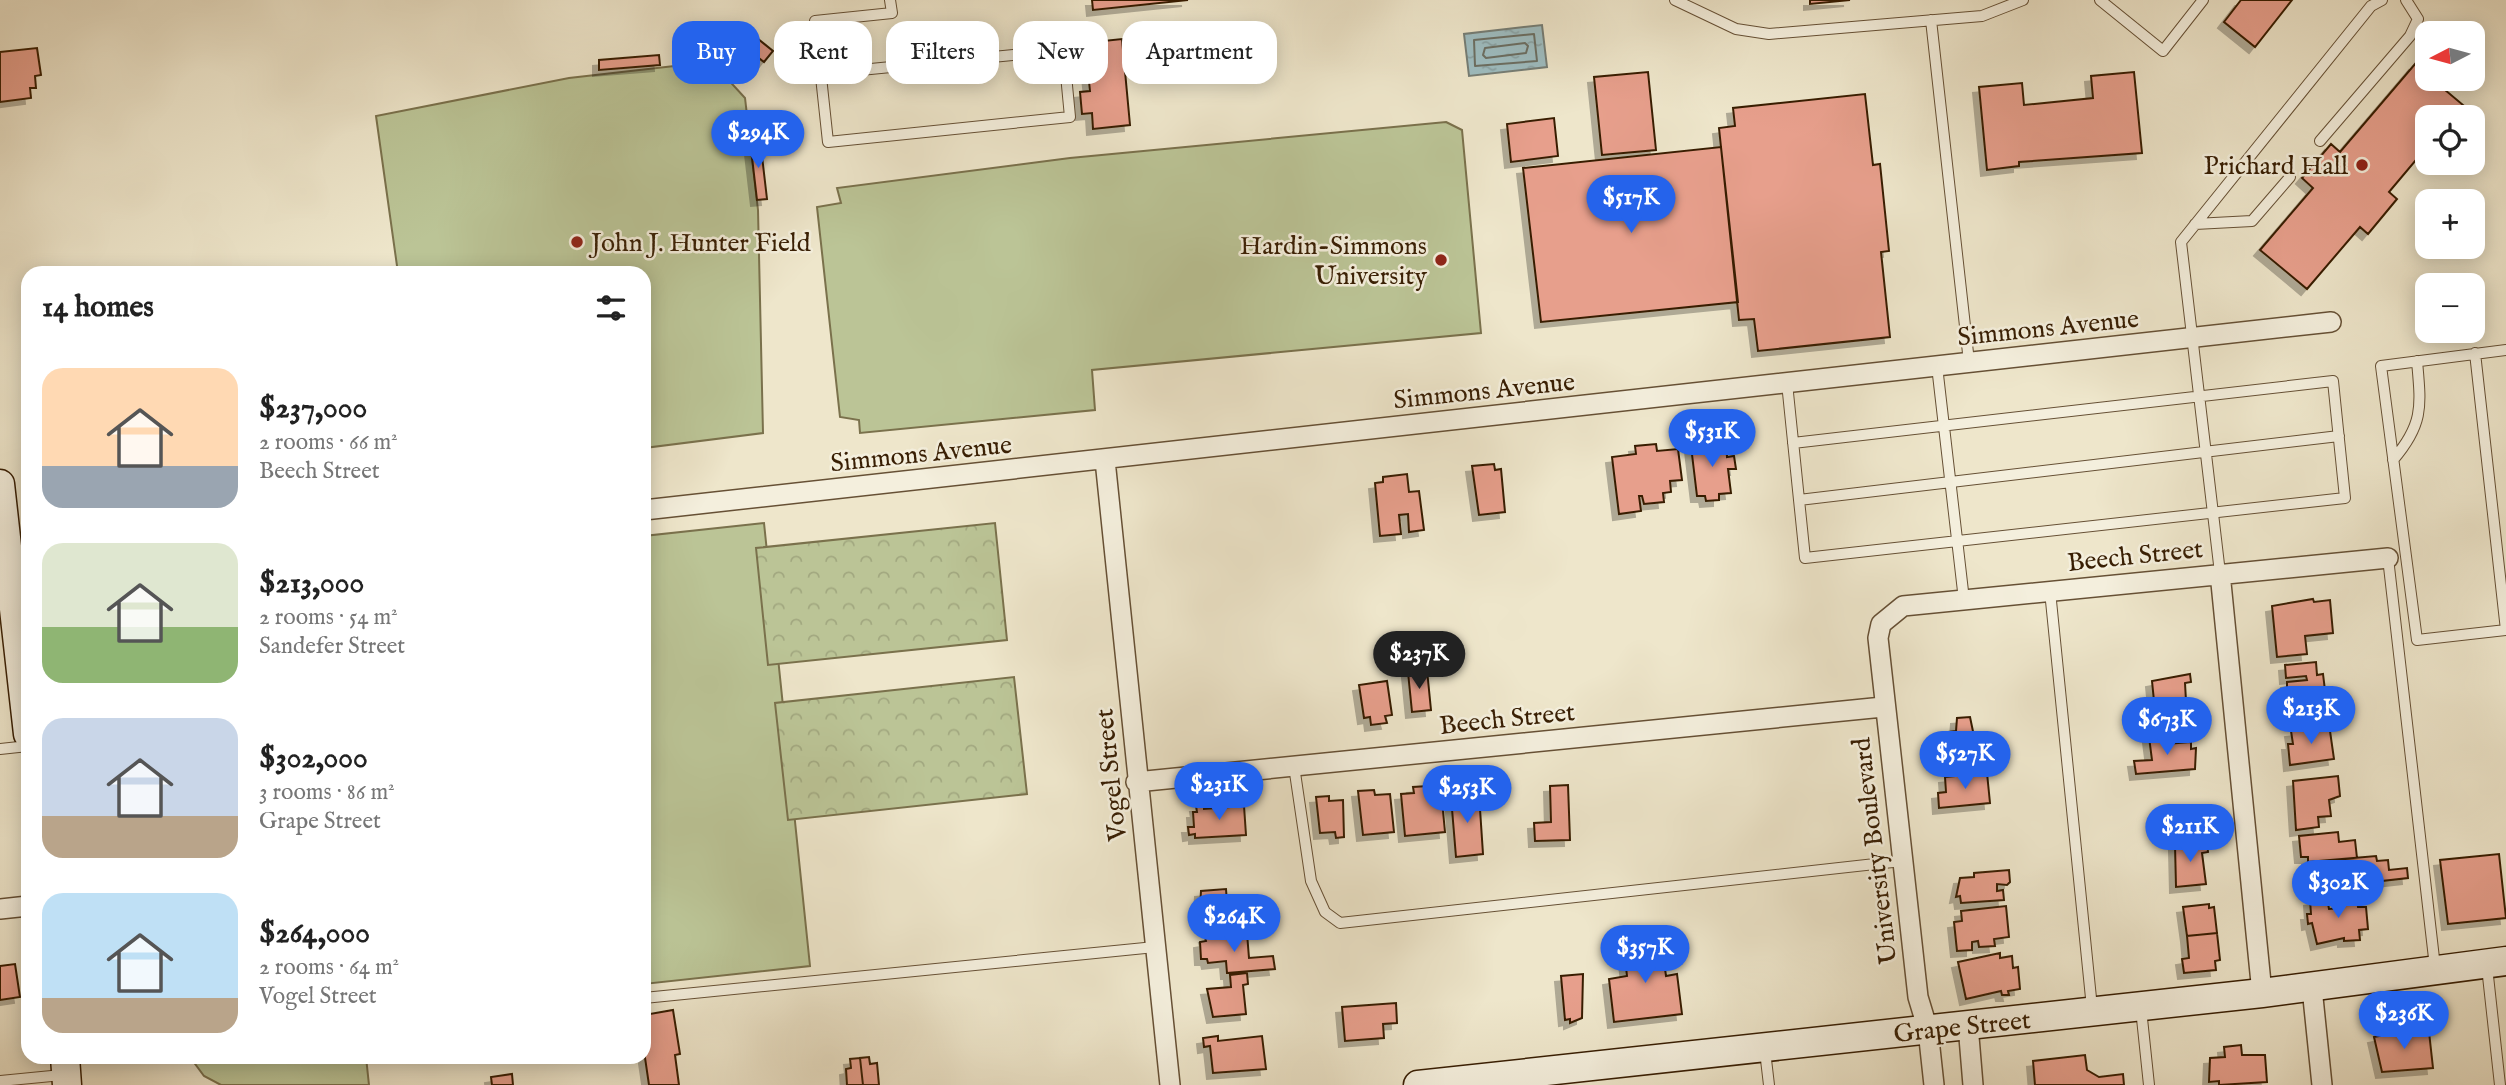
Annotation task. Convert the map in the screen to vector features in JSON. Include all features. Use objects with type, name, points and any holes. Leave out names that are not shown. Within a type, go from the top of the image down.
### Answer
[{"type":"street","name":"Simmons Avenue","points":[[651,509],[2331,322]]},
{"type":"street","name":"Vogel Street","points":[[1105,460],[1136,782],[1170,1085]]},
{"type":"street","points":[[0,484],[21,667]]},
{"type":"street","name":"Beech Street","points":[[1891,614],[1903,606],[2388,558]]},
{"type":"street","points":[[2220,573],[2262,993]]},
{"type":"street","name":"University Boulevard","points":[[1891,614],[1881,624],[1878,638],[1884,707],[1918,997],[1928,1030],[1934,1085]]},
{"type":"street","name":"Beech Street","points":[[1136,782],[1884,707]]},
{"type":"street","points":[[0,909],[21,907]]},
{"type":"street","name":"Grape Street","points":[[1418,1085],[2312,988],[2496,962]]},
{"type":"street","points":[[2312,988],[2322,1085]]},
{"type":"street","points":[[1968,1025],[1973,1085]]},
{"type":"lane","points":[[814,21],[891,13],[890,0]]},
{"type":"lane","points":[[1681,1],[1736,29],[1769,34],[1982,16],[2023,0]]},
{"type":"lane","points":[[2099,0],[2163,51],[2203,0]]},
{"type":"lane","points":[[2220,573],[2181,242],[2371,6],[2382,0]]},
{"type":"lane","points":[[2320,142],[2410,36],[2418,19],[2406,0]]},
{"type":"lane","points":[[1931,20],[1969,362]]},
{"type":"lane","points":[[872,69],[1013,55]]},
{"type":"lane","points":[[821,84],[828,142],[1070,117],[1067,84]]},
{"type":"lane","points":[[2196,224],[2252,221],[2290,177]]},
{"type":"lane","points":[[2475,353],[2506,630],[2417,640],[2381,366],[2475,353],[2506,350]]},
{"type":"lane","points":[[2393,460],[2408,442],[2420,417],[2417,361]]},
{"type":"lane","points":[[1937,366],[1964,600]]},
{"type":"lane","points":[[1787,383],[1793,443],[1805,558],[2345,498],[2333,381],[1793,443]]},
{"type":"lane","points":[[1799,500],[2339,436]]},
{"type":"lane","points":[[2388,558],[2436,971]]},
{"type":"lane","points":[[2050,591],[2092,1012]]},
{"type":"lane","points":[[0,749],[21,747]]},
{"type":"lane","points":[[1294,766],[1311,881],[1325,912],[1340,923],[1902,861]]},
{"type":"lane","points":[[651,997],[1155,947]]},
{"type":"lane","points":[[2496,962],[2500,1085]]},
{"type":"lane","points":[[2140,1006],[2149,1085]]},
{"type":"lane","points":[[1764,1048],[1769,1085]]},
{"type":"lane","points":[[0,1081],[66,1072]]},
{"type":"green space","name":"John J. Hunter Field","points":[[672,66],[672,84],[732,84],[745,98],[758,210],[763,433],[651,447],[651,266],[397,266],[376,116],[569,78]]},
{"type":"green space","points":[[1446,122],[1462,130],[1481,333],[1092,370],[1095,410],[860,433],[859,420],[840,417],[817,207],[841,203],[837,188],[1070,158]]},
{"type":"green space","points":[[764,523],[810,966],[651,983],[651,535]]},
{"type":"green space","points":[[995,523],[1007,640],[768,665],[756,548]]},
{"type":"green space","points":[[1014,677],[1027,794],[788,820],[775,703]]},
{"type":"green space","points":[[195,1064],[367,1064],[369,1085],[221,1085],[204,1076]]},
{"type":"water","points":[[1542,25],[1547,67],[1469,76],[1464,34]]},
{"type":"building","points":[[1092,0],[1188,0],[1093,10]]},
{"type":"building","points":[[1810,0],[1850,0],[1810,4]]},
{"type":"building","points":[[2241,0],[2292,0],[2255,47],[2224,22]]},
{"type":"building","points":[[1122,39],[1122,84],[1126,84],[1130,125],[1093,129],[1092,113],[1082,114],[1080,92],[1090,91],[1089,84],[1108,84],[1108,41]]},
{"type":"building","points":[[760,41],[773,51],[764,62],[760,59]]},
{"type":"building","points":[[37,48],[41,75],[35,76],[36,88],[30,88],[31,98],[0,102],[0,52]]},
{"type":"building","points":[[659,55],[660,65],[599,70],[599,60]]},
{"type":"building","name":"Prichard Hall","points":[[2415,64],[2415,91],[2446,91],[2463,105],[2415,105],[2415,161],[2389,192],[2397,199],[2368,234],[2360,227],[2307,289],[2260,250],[2313,188],[2302,178],[2331,144],[2340,152]]},
{"type":"building","points":[[1648,72],[1656,150],[1602,155],[1594,77]]},
{"type":"building","points":[[2134,72],[2142,153],[2019,162],[2019,166],[1987,170],[1979,87],[2022,83],[2024,105],[2093,98],[2091,76]]},
{"type":"building","points":[[1865,94],[1873,165],[1880,164],[1889,251],[1881,252],[1890,337],[1758,351],[1754,319],[1739,320],[1719,128],[1735,126],[1733,108]]},
{"type":"building","points":[[1554,118],[1558,156],[1511,162],[1507,124]]},
{"type":"building","points":[[760,139],[767,199],[757,200],[750,140]]},
{"type":"building","points":[[1721,147],[1738,302],[1541,322],[1523,168]]},
{"type":"building","points":[[1714,440],[1715,443],[1726,442],[1727,457],[1734,456],[1736,469],[1728,469],[1731,493],[1719,494],[1719,500],[1706,501],[1705,496],[1697,496],[1691,446]]},
{"type":"building","points":[[1656,444],[1657,451],[1678,449],[1682,480],[1670,481],[1671,492],[1663,493],[1664,502],[1644,504],[1642,496],[1639,496],[1641,511],[1619,514],[1612,457],[1636,454],[1635,446]]},
{"type":"building","points":[[1494,464],[1495,470],[1501,469],[1505,512],[1479,515],[1472,466]]},
{"type":"building","points":[[1407,474],[1409,492],[1419,491],[1424,530],[1409,532],[1408,514],[1399,515],[1401,534],[1380,536],[1375,483],[1383,482],[1383,477]]},
{"type":"building","points":[[2313,599],[2314,602],[2330,600],[2333,633],[2305,636],[2307,654],[2277,657],[2272,606]]},
{"type":"building","points":[[2316,662],[2317,675],[2323,674],[2327,707],[2283,712],[2281,690],[2287,690],[2287,682],[2307,680],[2306,676],[2286,678],[2285,665]]},
{"type":"building","points":[[1427,670],[1431,710],[1412,712],[1408,672]]},
{"type":"building","points":[[2190,674],[2191,682],[2185,683],[2192,725],[2150,728],[2149,710],[2145,710],[2144,701],[2154,701],[2152,681]]},
{"type":"building","points":[[1387,681],[1392,715],[1385,716],[1387,723],[1371,725],[1370,717],[1364,718],[1359,685]]},
{"type":"building","points":[[1970,717],[1975,741],[1980,740],[1981,757],[1943,761],[1942,752],[1936,753],[1936,741],[1941,741],[1941,733],[1956,731],[1957,718]]},
{"type":"building","points":[[2324,727],[2325,731],[2330,731],[2334,759],[2290,765],[2288,744],[2293,744],[2291,731]]},
{"type":"building","points":[[2165,736],[2166,744],[2191,742],[2191,749],[2196,748],[2195,769],[2136,774],[2134,761],[2152,760],[2149,737]]},
{"type":"building","points":[[1987,773],[1990,803],[1939,808],[1938,793],[1946,792],[1945,777]]},
{"type":"building","points":[[2338,776],[2340,796],[2329,800],[2331,816],[2318,817],[2319,827],[2296,830],[2293,781]]},
{"type":"building","points":[[1568,785],[1570,840],[1535,841],[1534,823],[1551,822],[1550,786]]},
{"type":"building","points":[[1428,786],[1429,791],[1441,790],[1445,832],[1405,836],[1401,794],[1414,793],[1413,787]]},
{"type":"building","points":[[1374,790],[1375,795],[1390,794],[1394,832],[1363,835],[1358,791]]},
{"type":"building","points":[[1479,794],[1483,854],[1456,857],[1451,797]]},
{"type":"building","points":[[1329,796],[1329,801],[1343,800],[1344,837],[1336,838],[1335,832],[1320,833],[1316,797]]},
{"type":"building","points":[[1196,806],[1204,806],[1204,809],[1244,806],[1246,835],[1195,838],[1195,834],[1189,835],[1188,827],[1194,827],[1193,812],[1197,812]]},
{"type":"building","points":[[2193,814],[2193,818],[2200,818],[2201,833],[2206,833],[2207,842],[2175,845],[2174,835],[2168,836],[2166,816]]},
{"type":"building","points":[[2338,832],[2339,842],[2355,840],[2357,858],[2308,862],[2308,857],[2301,857],[2299,836]]},
{"type":"building","points":[[2207,842],[2208,852],[2202,853],[2206,884],[2176,887],[2175,845]]},
{"type":"building","points":[[2499,854],[2506,918],[2448,924],[2440,860]]},
{"type":"building","points":[[2376,856],[2377,861],[2388,860],[2389,870],[2407,868],[2408,878],[2329,887],[2328,868],[2309,869],[2308,862]]},
{"type":"building","points":[[2009,870],[2010,882],[2007,885],[1997,884],[1997,891],[2003,890],[2004,900],[1961,903],[1960,896],[1956,897],[1960,878],[1974,877],[1974,873]]},
{"type":"building","points":[[1226,889],[1228,917],[1204,919],[1203,908],[1200,908],[1201,891]]},
{"type":"building","points":[[2357,896],[2358,907],[2366,907],[2368,929],[2359,930],[2360,940],[2344,941],[2344,938],[2317,944],[2312,923],[2308,924],[2307,914],[2311,914],[2310,900],[2327,898],[2329,909],[2341,908],[2340,897]]},
{"type":"building","points":[[2209,904],[2209,908],[2214,907],[2217,933],[2187,936],[2183,907]]},
{"type":"building","points":[[2006,906],[2009,937],[1994,939],[1995,946],[1979,947],[1978,941],[1972,942],[1972,950],[1957,951],[1954,922],[1962,921],[1961,911]]},
{"type":"building","points":[[1654,932],[1657,954],[1663,954],[1666,976],[1677,974],[1682,1014],[1614,1022],[1609,979],[1627,976],[1625,959],[1633,959],[1631,935]]},
{"type":"building","points":[[1247,933],[1249,958],[1273,956],[1275,969],[1227,973],[1226,961],[1208,963],[1207,959],[1201,959],[1200,942],[1206,941],[1205,937]]},
{"type":"building","points":[[2217,933],[2220,960],[2215,961],[2216,970],[2184,973],[2182,959],[2189,958],[2187,936]]},
{"type":"building","points":[[2000,953],[2000,958],[2012,956],[2013,968],[2018,967],[2020,989],[2008,991],[2009,995],[2002,995],[2001,991],[1966,999],[1958,962]]},
{"type":"building","points":[[15,964],[20,997],[0,1000],[0,966]]},
{"type":"building","points":[[1247,973],[1248,984],[1243,985],[1246,1014],[1213,1017],[1207,989],[1231,987],[1230,975]]},
{"type":"building","points":[[1583,974],[1582,1018],[1570,1023],[1570,1019],[1565,1020],[1561,976]]},
{"type":"building","points":[[1396,1003],[1397,1023],[1383,1024],[1384,1038],[1345,1041],[1342,1007]]},
{"type":"building","points":[[673,1010],[680,1054],[675,1055],[679,1085],[649,1085],[646,1064],[651,1064],[651,1014]]},
{"type":"building","points":[[2415,1029],[2415,1034],[2429,1032],[2433,1068],[2382,1072],[2374,1037]]},
{"type":"building","points":[[1218,1036],[1218,1041],[1262,1036],[1266,1069],[1213,1073],[1210,1046],[1204,1047],[1203,1038]]},
{"type":"building","points":[[2241,1045],[2242,1055],[2265,1055],[2267,1082],[2219,1085],[2219,1081],[2209,1082],[2210,1058],[2225,1057],[2224,1047]]},
{"type":"building","points":[[2085,1055],[2087,1070],[2099,1077],[2123,1074],[2124,1085],[2035,1085],[2033,1061]]},
{"type":"building","points":[[869,1057],[870,1064],[877,1063],[879,1085],[863,1085],[860,1058]]},
{"type":"building","points":[[860,1058],[863,1085],[847,1085],[846,1069],[851,1068],[850,1059]]},
{"type":"building","points":[[512,1074],[513,1085],[492,1085],[491,1077]]},
{"type":"place","name":"Prichard Hall","points":[[2362,165]]},
{"type":"place","name":"John J. Hunter Field","points":[[577,242]]},
{"type":"place","name":"Hardin-Simmons University","points":[[1441,260]]}]
